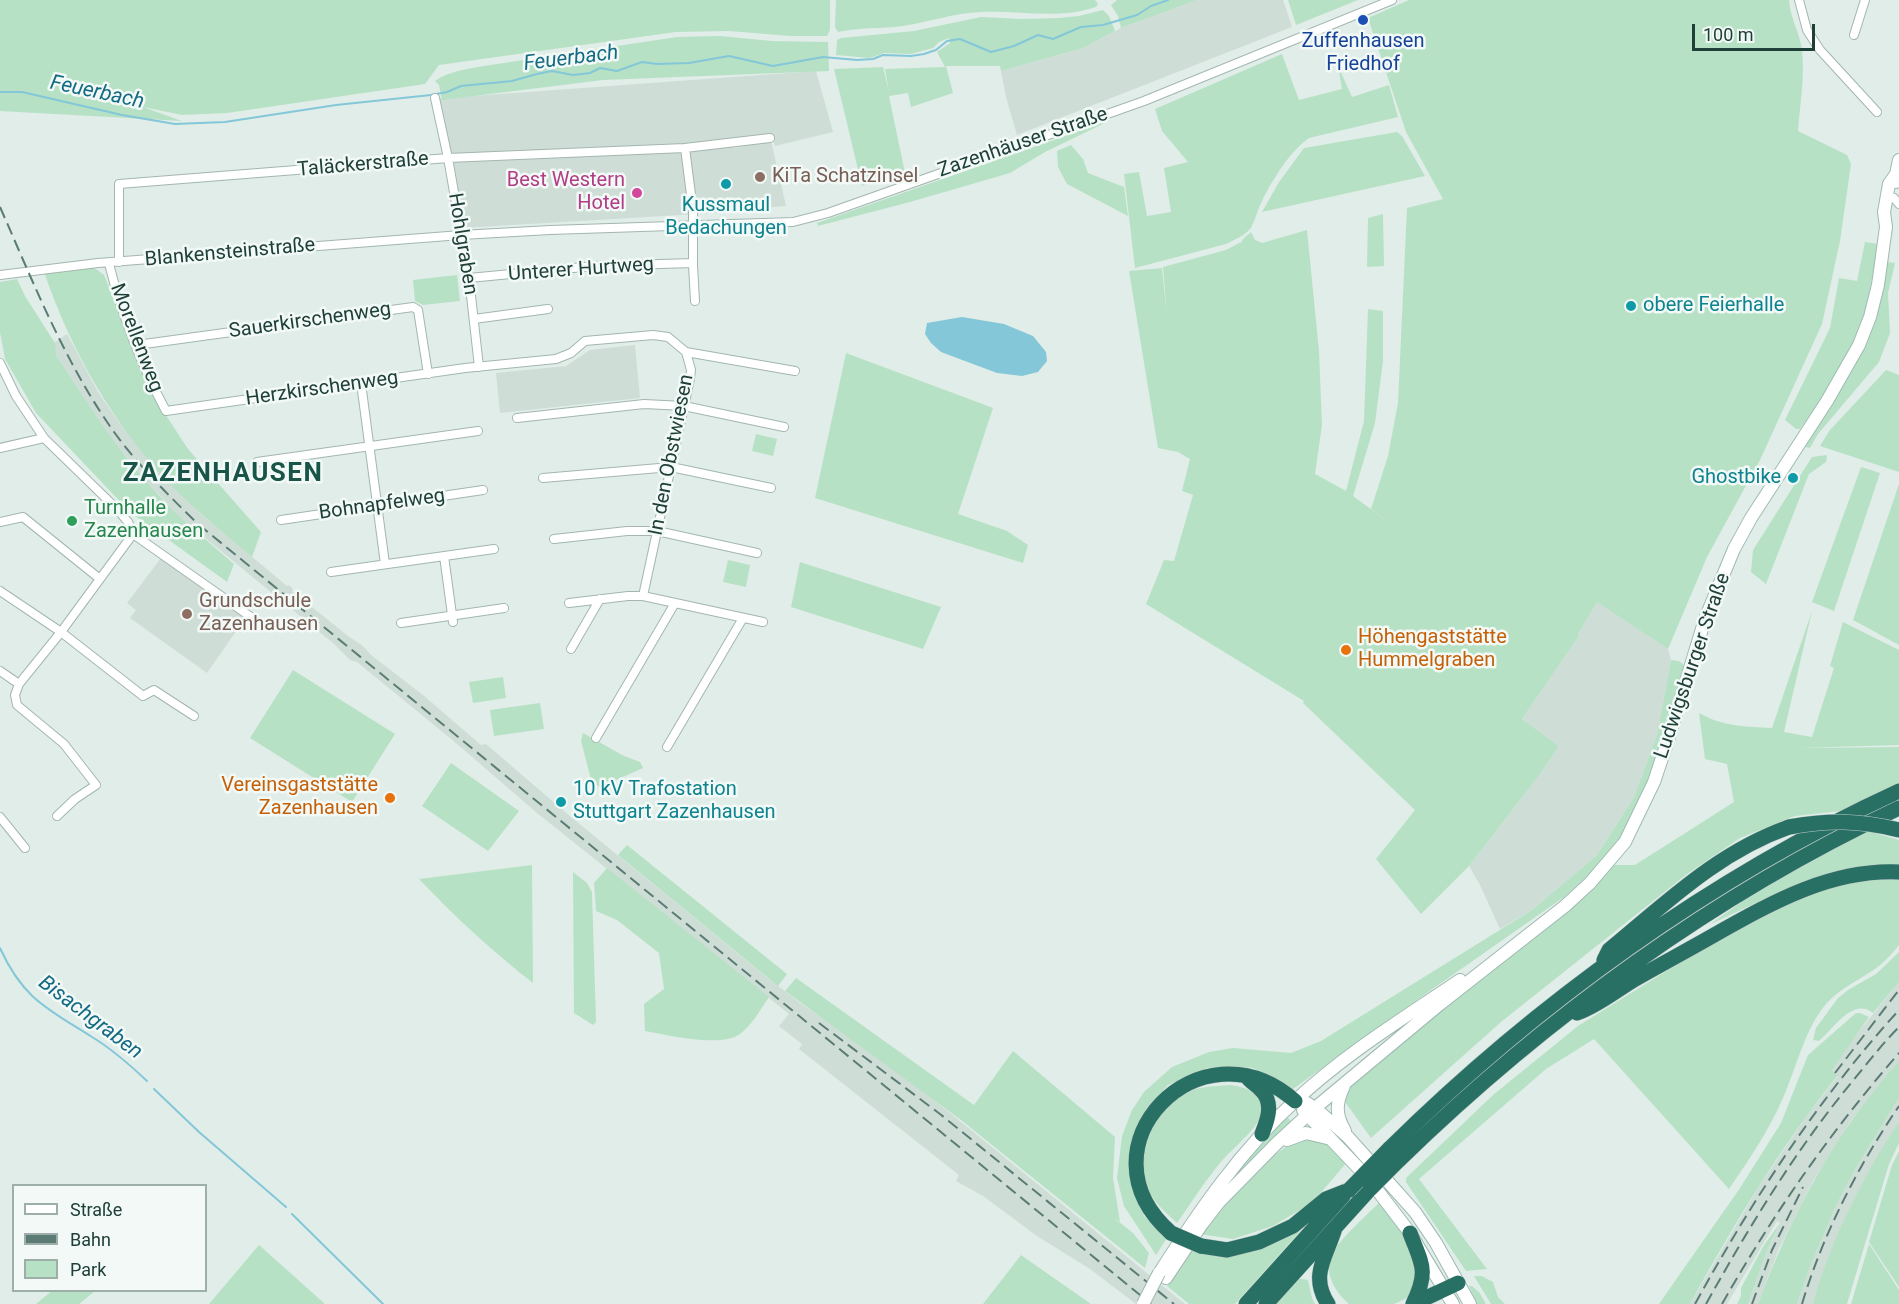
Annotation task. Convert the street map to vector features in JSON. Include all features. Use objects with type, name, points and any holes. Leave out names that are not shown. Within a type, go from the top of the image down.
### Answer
[{"type":"highway","points":[[1246,1304],[1394,1155],[1476,1068],[1601,968],[1696,903],[1771,857],[1899,791]]},
{"type":"highway","points":[[1394,1155],[1560,1019],[1668,939],[1819,849],[1899,808]]},
{"type":"highway","points":[[1601,968],[1609,950],[1687,884],[1747,844],[1789,826],[1827,821],[1854,821],[1899,830]]},
{"type":"highway","points":[[1560,1019],[1590,1008],[1639,977],[1776,901],[1844,877],[1866,873],[1899,872]]},
{"type":"highway","points":[[1295,1101],[1276,1086],[1258,1078],[1221,1074],[1185,1084],[1163,1100],[1154,1110],[1144,1128],[1137,1160],[1140,1186],[1149,1209],[1171,1233],[1201,1246],[1227,1250],[1259,1242],[1293,1226],[1326,1199],[1354,1195]]},
{"type":"highway","points":[[1246,1075],[1262,1091],[1268,1102],[1268,1116],[1262,1134]]},
{"type":"highway","points":[[1266,1304],[1337,1224],[1354,1195]]},
{"type":"highway","points":[[1328,1304],[1320,1290],[1320,1271],[1337,1224]]},
{"type":"highway","points":[[1410,1233],[1423,1274],[1422,1286],[1413,1304]]},
{"type":"highway","points":[[1413,1304],[1451,1292]]},
{"type":"highway","points":[[1434,1304],[1451,1292]]},
{"type":"main road","name":"Ludwigsburger Straße","points":[[1886,226],[1897,201],[1896,174],[1899,160]]},
{"type":"main road","name":"Ludwigsburger Straße","points":[[1163,1276],[1220,1202],[1311,1111],[1590,883],[1625,842],[1654,782],[1705,619],[1734,549],[1859,345],[1870,317],[1878,285],[1886,226],[1884,212],[1889,184],[1896,174]]},
{"type":"main road","name":"Ludwigsburger Straße","points":[[1163,1276],[1191,1223],[1262,1134],[1295,1101],[1344,1060],[1543,923]]},
{"type":"main road","points":[[1346,1082],[1339,1096],[1336,1111],[1339,1121],[1348,1137],[1415,1212],[1436,1243],[1451,1292]]},
{"type":"main road","points":[[1295,1101],[1348,1137]]},
{"type":"main road","points":[[1311,1111],[1330,1138],[1368,1178],[1451,1292],[1470,1304]]},
{"type":"main road","points":[[1277,1143],[1306,1133],[1330,1138]]},
{"type":"main road","points":[[1143,1304],[1163,1276]]},
{"type":"main road","points":[[1151,1304],[1163,1276]]},
{"type":"street","name":"Zazenhäuser Straße","points":[[461,235],[793,222],[828,213],[1144,101],[1392,0]]},
{"type":"street","points":[[1798,0],[1807,30],[1820,50],[1877,112]]},
{"type":"street","points":[[1854,35],[1865,0]]},
{"type":"street","name":"Hohlgraben","points":[[435,98],[469,279],[479,367]]},
{"type":"street","name":"Taläckerstraße","points":[[119,262],[119,184],[448,158],[685,148],[770,138]]},
{"type":"street","points":[[685,148],[693,210],[695,301]]},
{"type":"street","name":"Blankensteinstraße","points":[[0,275],[98,263],[109,264],[461,235]]},
{"type":"street","name":"Unterer Hurtweg","points":[[469,279],[592,266],[693,263]]},
{"type":"street","name":"Morellenweg","points":[[109,264],[126,318],[155,390],[166,411]]},
{"type":"street","name":"Sauerkirschenweg","points":[[137,345],[413,307],[418,310],[429,374]]},
{"type":"street","name":"Hohlgraben","points":[[474,319],[548,309]]},
{"type":"street","name":"In den Obstwiesen","points":[[479,367],[564,357],[585,341],[653,335],[668,337],[686,351],[691,369],[643,597]]},
{"type":"street","points":[[686,351],[795,371]]},
{"type":"street","points":[[0,363],[16,396],[44,438],[118,510],[128,522],[133,534],[251,617]]},
{"type":"street","name":"Herzkirschenweg","points":[[166,411],[479,367]]},
{"type":"street","points":[[361,383],[385,564]]},
{"type":"street","points":[[517,418],[644,404],[684,405],[784,427]]},
{"type":"street","points":[[257,462],[478,431]]},
{"type":"street","points":[[0,448],[44,438]]},
{"type":"street","points":[[543,478],[671,467],[771,489]]},
{"type":"street","name":"Bohnapfelweg","points":[[281,520],[483,490]]},
{"type":"street","points":[[0,522],[23,517],[100,579]]},
{"type":"street","points":[[554,539],[627,531],[657,531],[758,553]]},
{"type":"street","points":[[57,816],[75,799],[96,785],[64,744],[16,705],[15,695],[19,684],[61,632],[133,534]]},
{"type":"street","points":[[331,572],[494,549]]},
{"type":"street","points":[[444,556],[452,619]]},
{"type":"street","points":[[0,591],[61,632],[143,696],[154,690],[194,716]]},
{"type":"street","points":[[569,603],[628,596],[643,597],[763,622]]},
{"type":"street","points":[[571,649],[600,599]]},
{"type":"street","points":[[596,738],[675,603]]},
{"type":"street","points":[[400,623],[452,619],[504,608]]},
{"type":"street","points":[[667,747],[743,618]]},
{"type":"street","points":[[0,671],[19,684]]},
{"type":"street","points":[[0,817],[25,848]]},
{"type":"shaded area","points":[[1197,0],[1283,0],[1292,27],[1017,135],[1001,71],[1083,48],[1121,28]]},
{"type":"shaded area","points":[[816,71],[833,132],[775,146],[772,139],[733,145],[734,148],[771,141],[786,206],[748,209],[748,211],[462,228],[431,99]]},
{"type":"shaded area","points":[[67,334],[98,392],[118,421],[161,474],[202,515],[481,745],[486,744],[571,817],[764,975],[800,1003],[876,1055],[944,1108],[1185,1304],[1136,1304],[1090,1269],[1037,1236],[983,1196],[956,1181],[959,1175],[799,1049],[802,1044],[779,1026],[789,1014],[537,813],[456,743],[357,662],[350,660],[334,644],[182,519],[107,434],[56,355],[54,343]]},
{"type":"shaded area","points":[[635,345],[640,398],[500,413],[496,373],[566,366],[590,350]]},
{"type":"shaded area","name":"Grundschule Zazenhausen","points":[[161,558],[246,617],[207,673],[130,618],[136,610],[127,603]]},
{"type":"shaded area","points":[[1597,601],[1668,649],[1671,660],[1657,735],[1634,797],[1597,855],[1532,910],[1500,929],[1469,866],[1559,746],[1522,719],[1579,636],[1578,634]]},
{"type":"shaded area","points":[[1899,982],[1899,1061],[1851,1121],[1813,1181],[1778,1251],[1758,1304],[1748,1304],[1768,1248],[1780,1223],[1777,1221],[1727,1304],[1690,1304],[1758,1188],[1808,1114],[1838,1076],[1832,1070],[1844,1050]]},
{"type":"shaded area","points":[[1899,1098],[1899,1122],[1849,1210],[1813,1304],[1797,1304],[1811,1264],[1837,1204],[1854,1171]]},
{"type":"green space","points":[[0,0],[830,0],[830,30],[827,36],[790,36],[729,31],[676,32],[439,65],[425,84],[227,113],[182,115],[143,107],[182,121],[0,111]]},
{"type":"green space","points":[[836,0],[1095,0],[1098,4],[1096,7],[1067,13],[971,13],[903,26],[838,32],[835,27]]},
{"type":"green space","points":[[1117,0],[1197,0],[1121,28],[1118,16],[1111,5]]},
{"type":"green space","points":[[1288,0],[1358,0],[1296,25]]},
{"type":"green space","points":[[1409,0],[1789,0],[1803,60],[1798,131],[1847,155],[1851,164],[1840,241],[1822,324],[1760,460],[1707,557],[1668,649],[1597,602],[1578,634],[1579,636],[1522,719],[1559,746],[1469,866],[1421,914],[1376,859],[1415,810],[1303,703],[1304,701],[1146,604],[1164,560],[1174,561],[1193,495],[1182,491],[1190,459],[1178,452],[1158,448],[1129,271],[1162,268],[1167,317],[1163,267],[1226,250],[1242,243],[1242,240],[1251,232],[1255,240],[1262,243],[1307,230],[1319,351],[1322,425],[1315,474],[1346,491],[1364,421],[1368,309],[1383,311],[1383,361],[1375,423],[1353,496],[1407,536],[1371,509],[1388,456],[1398,403],[1407,208],[1443,199],[1406,132],[1368,18]]},
{"type":"green space","points":[[1103,10],[1109,16],[1115,31],[1083,48],[1001,71],[1000,66],[946,66],[953,93],[911,107],[908,93],[889,96],[905,173],[862,186],[834,69],[883,67],[889,92],[885,69],[945,67],[937,52],[950,43],[949,38],[939,42],[933,48],[911,54],[884,53],[870,58],[836,55],[837,40],[914,31],[981,17],[1059,18]]},
{"type":"green space","points":[[720,36],[772,41],[828,42],[829,71],[603,80],[442,100],[439,85],[435,81],[465,69],[484,66],[677,37]]},
{"type":"green space","points":[[1282,54],[1299,100],[1342,89],[1338,66],[1352,97],[1389,85],[1398,117],[1309,138],[1282,168],[1265,195],[1252,226],[1245,234],[1226,244],[1135,268],[1124,174],[1139,172],[1147,216],[1171,212],[1164,168],[1188,162],[1162,131],[1155,109]]},
{"type":"green space","points":[[1111,120],[1045,152],[1010,173],[818,226],[817,223]]},
{"type":"green space","points":[[1397,132],[1402,136],[1425,176],[1262,212],[1279,182],[1304,148]]},
{"type":"green space","points":[[1071,145],[1083,159],[1088,173],[1124,187],[1128,216],[1067,184],[1058,167],[1057,151]]},
{"type":"green space","points":[[1383,214],[1384,266],[1367,267],[1368,218]]},
{"type":"green space","points":[[1865,242],[1878,244],[1869,294],[1859,331],[1836,377],[1800,429],[1796,429],[1785,420],[1830,328],[1839,278],[1857,281]]},
{"type":"green space","points":[[1887,262],[1895,263],[1888,293],[1890,333],[1879,362],[1818,434],[1810,448],[1805,447],[1858,358],[1874,318]]},
{"type":"green space","points":[[93,267],[104,275],[156,400],[188,449],[261,532],[252,557],[211,523],[152,464],[114,414],[82,360],[44,272]]},
{"type":"green space","points":[[457,275],[460,301],[423,305],[415,301],[413,280]]},
{"type":"green space","points":[[17,279],[25,296],[55,343],[56,355],[122,452],[167,504],[234,564],[227,582],[130,512],[36,413],[5,359],[0,332],[0,282]]},
{"type":"green space","points":[[846,353],[993,408],[958,514],[1007,531],[1028,545],[1023,563],[815,498]]},
{"type":"green space","points":[[1886,370],[1899,375],[1899,472],[1820,446],[1830,430]]},
{"type":"green space","points":[[756,434],[777,439],[773,456],[752,451]]},
{"type":"green space","points":[[1827,455],[1826,462],[1809,474],[1766,584],[1751,572],[1753,550],[1812,457]]},
{"type":"green space","points":[[1861,467],[1880,473],[1834,611],[1812,602]]},
{"type":"green space","points":[[1899,484],[1899,645],[1853,620]]},
{"type":"green space","points":[[728,560],[750,565],[746,587],[723,582]]},
{"type":"green space","points":[[800,562],[941,607],[923,649],[791,607]]},
{"type":"green space","points":[[1812,611],[1784,732],[1812,737],[1834,668],[1830,666],[1843,622],[1899,650],[1899,745],[1797,748],[1899,747],[1899,783],[1841,811],[1795,816],[1740,838],[1687,874],[1501,1022],[1371,1138],[1343,1099],[1351,1084],[1581,899],[1612,865],[1635,865],[1734,802],[1727,764],[1705,759],[1699,713],[1725,723],[1772,728]]},
{"type":"green space","points":[[1671,660],[1679,661],[1685,666],[1659,756],[1633,816],[1608,857],[1564,897],[1293,1089],[1253,1068],[1230,1066],[1207,1068],[1168,1085],[1146,1109],[1132,1143],[1132,1177],[1144,1216],[1167,1238],[1156,1255],[1124,1206],[1117,1178],[1122,1136],[1132,1110],[1144,1092],[1172,1067],[1209,1052],[1233,1048],[1291,1053],[1321,1041],[1532,910],[1597,855],[1634,797],[1657,735]]},
{"type":"green space","points":[[293,670],[395,734],[352,802],[250,738]]},
{"type":"green space","points":[[503,677],[506,698],[473,703],[469,682]]},
{"type":"green space","points":[[540,703],[544,729],[494,736],[490,710]]},
{"type":"green space","points":[[583,733],[624,756],[640,762],[643,768],[600,787],[592,783],[581,741]]},
{"type":"green space","points":[[451,763],[519,811],[488,851],[422,806]]},
{"type":"green space","points":[[1861,829],[1899,840],[1899,867],[1844,873],[1783,890],[1709,925],[1775,878]]},
{"type":"green space","points":[[627,845],[787,974],[778,986],[618,855]]},
{"type":"green space","points":[[532,865],[533,983],[474,933],[419,879]]},
{"type":"green space","points":[[607,868],[769,997],[745,1030],[731,1038],[720,1040],[645,1031],[644,1004],[664,989],[659,953],[617,920],[596,911],[594,883]]},
{"type":"green space","points":[[573,872],[587,883],[592,892],[596,1022],[593,1025],[574,1013]]},
{"type":"green space","points":[[1899,878],[1899,945],[1880,965],[1839,992],[1815,1019],[1788,1087],[1771,1122],[1729,1189],[1594,1039],[1546,1069],[1419,1179],[1487,1269],[1466,1271],[1406,1182],[1406,1178],[1493,1095],[1578,1026],[1676,965],[1779,906],[1807,894],[1866,879]]},
{"type":"green space","points":[[1899,952],[1899,982],[1873,1013],[1865,1009],[1851,1012],[1819,1041],[1813,1040],[1816,1028],[1838,998],[1876,974]]},
{"type":"green space","points":[[796,978],[974,1105],[1013,1051],[1115,1137],[1113,1178],[1120,1222],[1114,1218],[1133,1233],[1149,1253],[1145,1268],[961,1120],[785,991]]},
{"type":"green space","points":[[1856,1013],[1869,1017],[1832,1070],[1838,1075],[1797,1129],[1759,1186],[1690,1304],[1659,1304],[1740,1188],[1781,1123],[1808,1055]]},
{"type":"green space","points":[[1899,1061],[1899,1098],[1854,1171],[1837,1204],[1811,1264],[1797,1304],[1758,1304],[1786,1237],[1817,1176],[1854,1118]]},
{"type":"green space","points":[[1231,1085],[1251,1091],[1256,1095],[1261,1106],[1258,1121],[1214,1170],[1177,1223],[1155,1200],[1146,1184],[1144,1158],[1151,1132],[1165,1109],[1186,1093],[1202,1088]]},
{"type":"green space","points":[[1286,1116],[1293,1123],[1213,1204],[1254,1151]]},
{"type":"green space","points":[[1899,1122],[1899,1143],[1889,1164],[1847,1304],[1813,1304],[1838,1233],[1872,1165]]},
{"type":"green space","points":[[1300,1137],[1325,1140],[1347,1162],[1313,1202],[1273,1226],[1233,1239],[1199,1234],[1245,1181],[1272,1157]]},
{"type":"green space","points":[[1899,1151],[1899,1287],[1869,1242],[1892,1165]]},
{"type":"green space","points":[[1381,1201],[1393,1215],[1417,1258],[1413,1292],[1407,1298],[1394,1304],[1349,1304],[1340,1295],[1330,1277],[1330,1258],[1345,1237]]},
{"type":"green space","points":[[1780,1223],[1768,1248],[1748,1304],[1737,1304],[1741,1296],[1741,1288],[1764,1245]]},
{"type":"green space","points":[[1303,1228],[1235,1304],[1189,1304],[1167,1286],[1190,1250]]},
{"type":"green space","points":[[1869,1244],[1899,1290],[1899,1304],[1851,1304]]},
{"type":"green space","points":[[259,1245],[325,1304],[209,1304]]},
{"type":"green space","points":[[1021,1255],[1091,1304],[983,1304]]},
{"type":"green space","points":[[1474,1276],[1482,1276],[1493,1282],[1498,1297],[1505,1304],[1491,1304]]},
{"type":"green space","points":[[1296,1278],[1308,1280],[1315,1304],[1272,1304]]},
{"type":"green space","points":[[1469,1286],[1479,1292],[1486,1304],[1477,1304]]},
{"type":"green space","points":[[51,1292],[94,1292],[79,1304],[36,1304]]},
{"type":"water","points":[[962,317],[1004,324],[1033,336],[1046,352],[1047,361],[1038,372],[1022,376],[997,373],[941,352],[925,334],[927,323]]},
{"type":"waterway","name":"Feuerbach","points":[[0,92],[22,92],[122,115],[175,124],[225,122],[336,105],[431,95],[461,86],[512,81],[552,71],[573,75],[590,73],[600,68],[617,71],[642,62],[689,63],[729,56],[773,66],[823,57],[873,59],[883,55],[924,54],[936,50],[947,41],[960,39],[991,52],[1014,46],[1038,35],[1053,39],[1081,27],[1103,25],[1137,15],[1151,6],[1168,0]]},
{"type":"waterway","name":"Bisachgraben","points":[[0,948],[18,979],[38,1001],[106,1047],[147,1081]]},
{"type":"waterway","name":"Bisachgraben","points":[[154,1089],[199,1132],[286,1207]]},
{"type":"waterway","name":"Bisachgraben","points":[[292,1214],[383,1304]]},
{"type":"railway","points":[[0,207],[51,322],[96,406],[133,457],[198,524],[1151,1304]]},
{"type":"railway","points":[[1835,1073],[1899,990]]},
{"type":"railway","points":[[1695,1304],[1740,1226],[1788,1151],[1841,1079],[1899,1010]]},
{"type":"railway","points":[[819,1023],[940,1114],[1174,1304]]},
{"type":"railway","points":[[1706,1304],[1756,1218],[1811,1135],[1899,1027]]},
{"type":"railway","points":[[1722,1304],[1804,1174],[1850,1112],[1899,1053]]},
{"type":"railway","points":[[1802,1304],[1820,1252],[1843,1201],[1899,1106]]},
{"type":"railway","points":[[1752,1304],[1772,1250],[1803,1187]]},
{"type":"place","name":"Zuffenhausen Friedhof","points":[[1363,20]]},
{"type":"place","name":"KiTa Schatzinsel","points":[[760,177]]},
{"type":"place","name":"Kussmaul Bedachungen","points":[[726,184]]},
{"type":"place","name":"Best Western Hotel","points":[[637,193]]},
{"type":"place","name":"obere Feierhalle","points":[[1631,306]]},
{"type":"place","name":"Ghostbike","points":[[1793,478]]},
{"type":"place","name":"Turnhalle Zazenhausen","points":[[72,521]]},
{"type":"place","name":"Grundschule Zazenhausen","points":[[187,614]]},
{"type":"place","name":"Höhengaststätte Hummelgraben","points":[[1346,650]]},
{"type":"place","name":"Vereinsgaststätte Zazenhausen","points":[[390,798]]},
{"type":"place","name":"10 kV Trafostation Stuttgart Zazenhausen","points":[[561,802]]},
{"type":"district","name":"ZAZENHAUSEN","points":[[223,474]]}]
